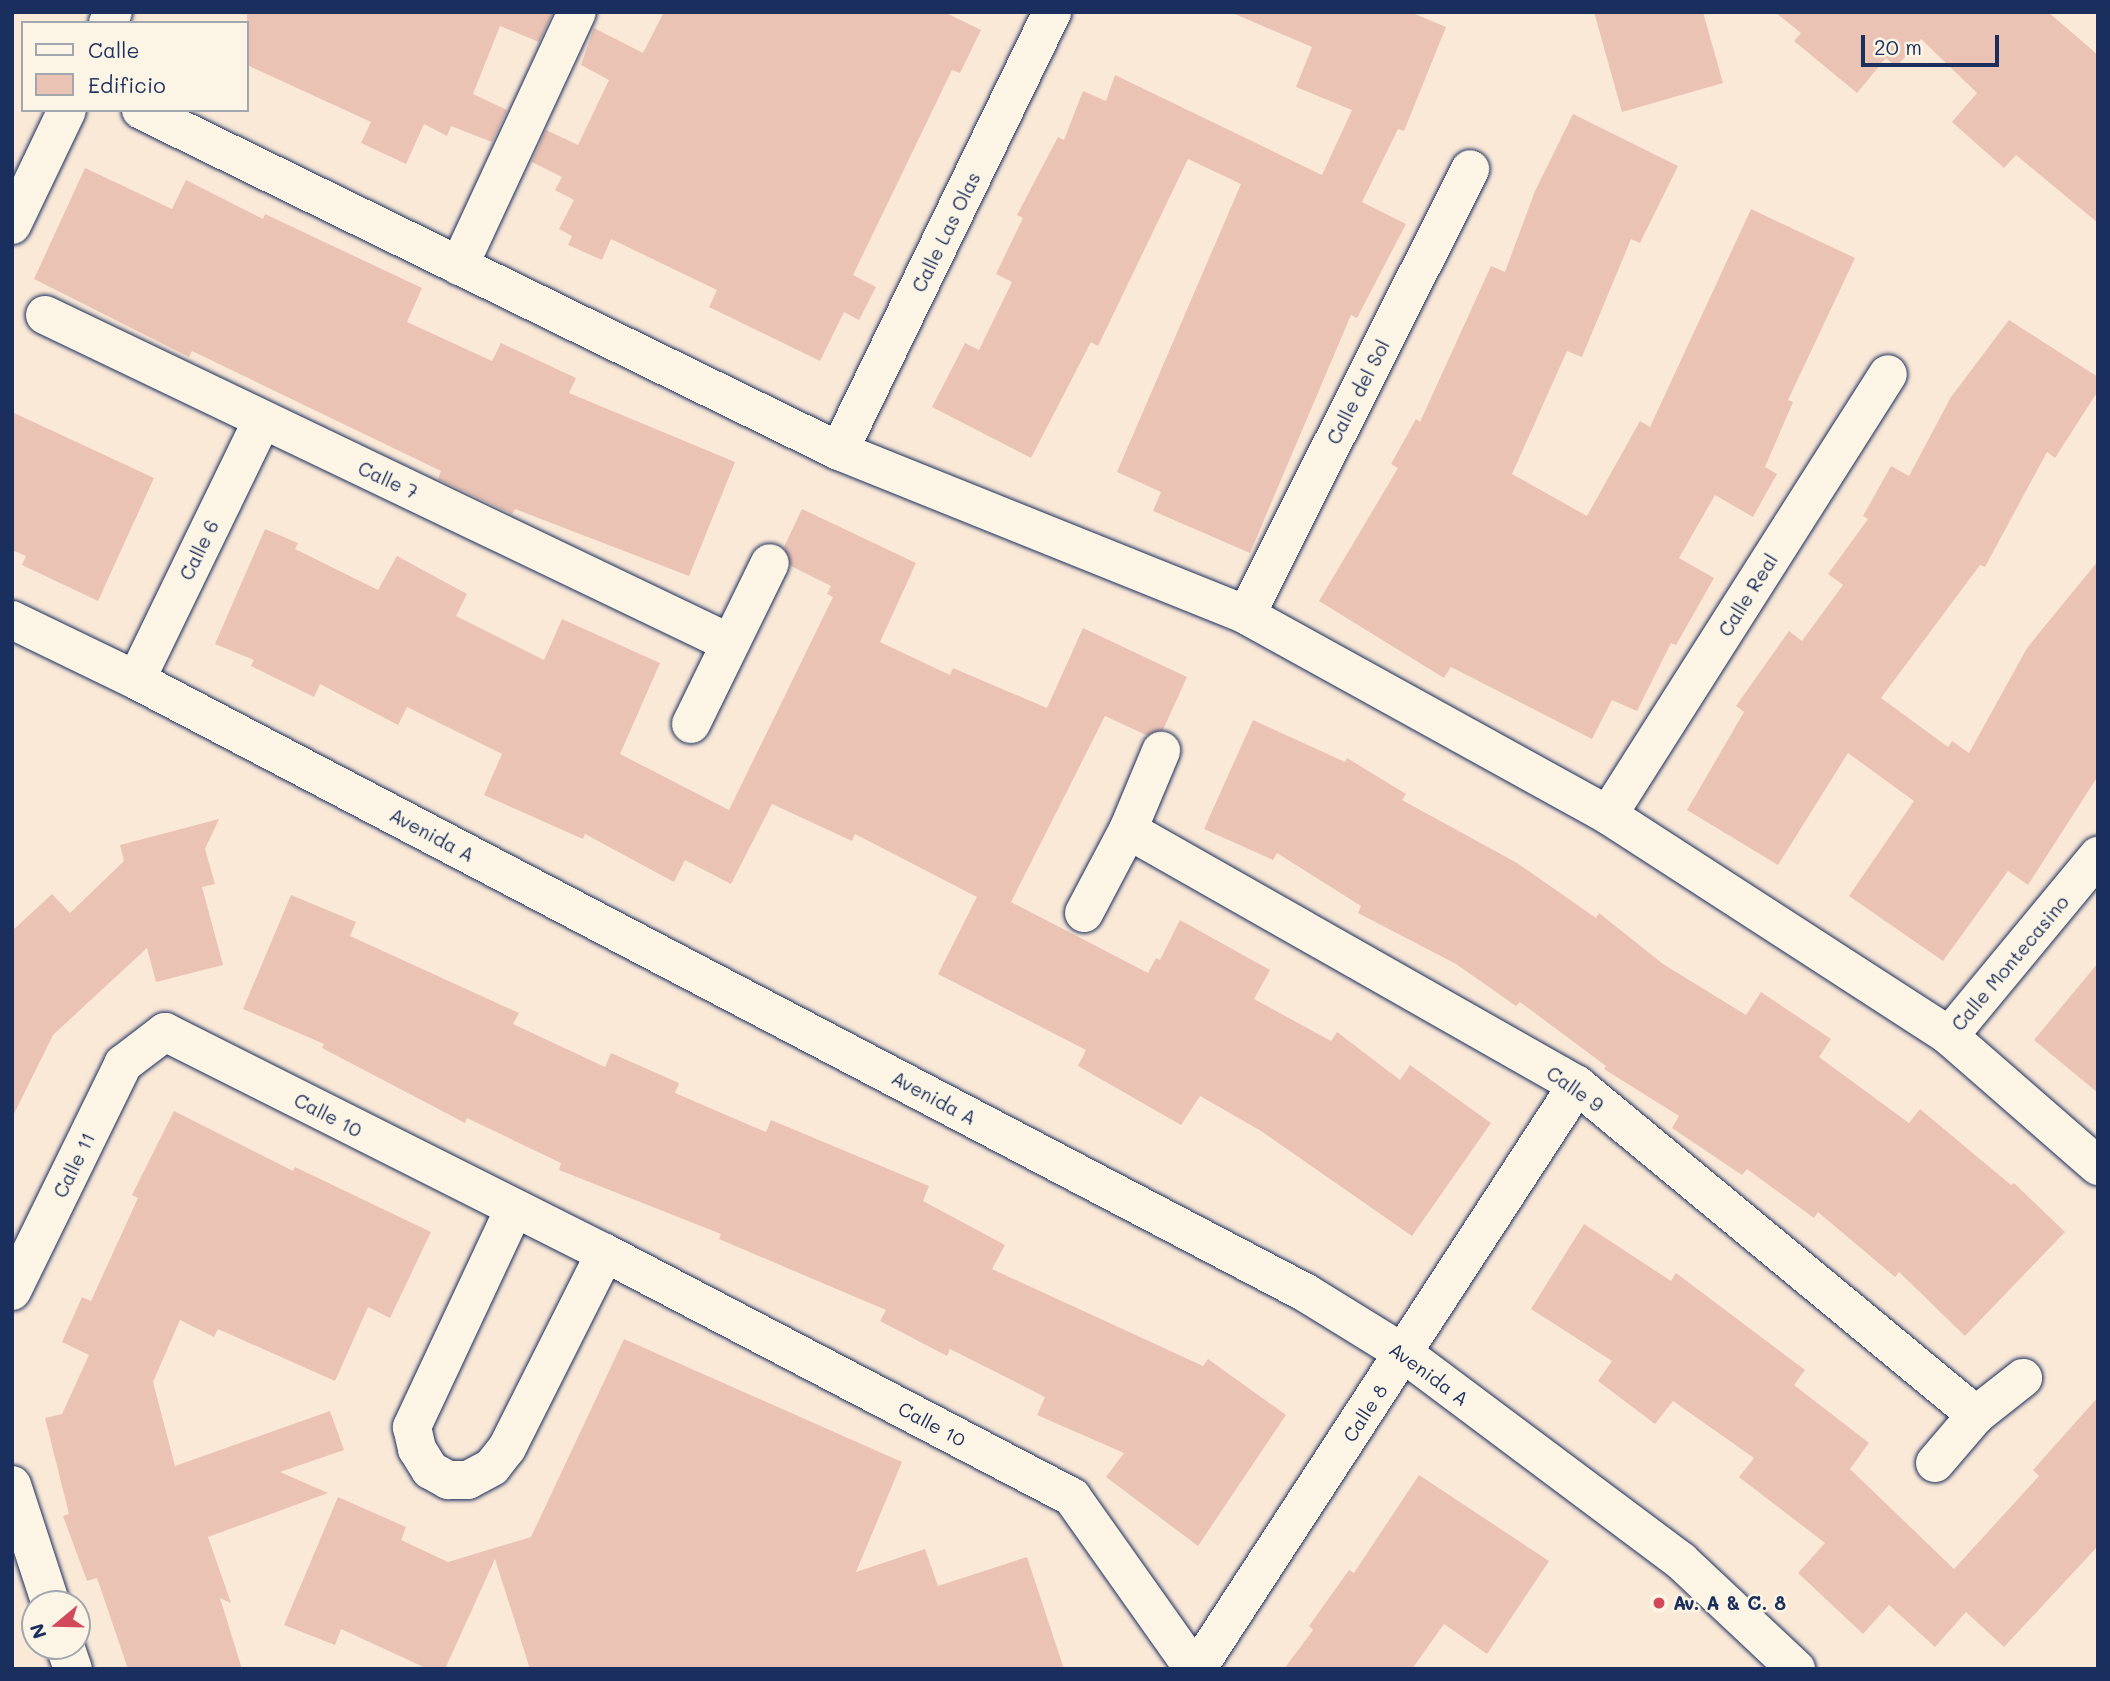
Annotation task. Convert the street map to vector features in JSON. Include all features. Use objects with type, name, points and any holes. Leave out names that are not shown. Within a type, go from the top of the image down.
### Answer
[{"type":"street","points":[[460,266],[577,12]]},
{"type":"street","name":"Calle Las Olas","points":[[839,452],[1052,12]]},
{"type":"street","points":[[12,225],[66,112]]},
{"type":"street","points":[[145,112],[839,452],[1247,615],[1608,815],[1949,1036],[2098,1166]]},
{"type":"street","name":"Calle del Sol","points":[[1247,615],[1470,169]]},
{"type":"street","name":"Calle 7","points":[[46,315],[730,643]]},
{"type":"street","name":"Calle Real","points":[[1608,815],[1888,374]]},
{"type":"street","name":"Calle 6","points":[[136,680],[262,420]]},
{"type":"street","points":[[691,724],[770,564]]},
{"type":"street","name":"Avenida A","points":[[12,620],[136,680],[1306,1293],[1403,1353],[1681,1561],[1796,1669]]},
{"type":"street","points":[[1084,913],[1128,830],[1161,751]]},
{"type":"street","name":"Calle 9","points":[[1128,830],[1577,1085],[1976,1415]]},
{"type":"street","name":"Calle Montecasino","points":[[1949,1036],[2098,856]]},
{"type":"street","name":"Calle 10","points":[[145,1047],[165,1032],[605,1253],[1072,1497],[1195,1669]]},
{"type":"street","name":"Calle 11","points":[[12,1291],[123,1064],[145,1047]]},
{"type":"street","name":"Calle 8","points":[[1195,1669],[1577,1085]]},
{"type":"street","points":[[514,1209],[412,1427],[417,1449],[430,1470],[448,1480],[468,1480],[492,1467],[507,1448],[605,1253]]},
{"type":"street","points":[[1935,1463],[1976,1415],[2023,1378]]},
{"type":"street","points":[[12,1485],[46,1590]]},
{"type":"building","points":[[247,12],[553,12],[539,42],[500,26],[473,94],[507,110],[492,142],[451,126],[447,136],[424,124],[406,164],[361,143],[371,122],[248,65]]},
{"type":"building","points":[[664,12],[944,12],[981,30],[960,73],[952,70],[853,275],[876,287],[859,320],[844,312],[820,361],[709,307],[717,290],[611,239],[602,260],[568,245],[572,236],[559,229],[574,200],[555,190],[562,177],[532,162],[546,130],[578,145],[609,80],[581,65],[594,28],[643,53]]},
{"type":"building","points":[[1230,12],[1410,12],[1446,27],[1404,131],[1398,129],[1362,202],[1406,224],[1357,318],[1351,315],[1250,553],[1153,511],[1161,492],[1117,472],[1241,184],[1188,159],[1098,346],[1091,342],[1031,458],[932,407],[965,343],[979,350],[1012,282],[996,274],[1023,218],[1017,215],[1058,137],[1064,140],[1083,91],[1106,101],[1115,75],[1322,175],[1352,110],[1296,87],[1312,47]]},
{"type":"building","points":[[1594,12],[1703,12],[1723,83],[1622,112]]},
{"type":"building","points":[[1775,12],[2048,12],[2098,55],[2098,223],[2016,155],[2004,168],[1952,122],[1977,93],[1921,39],[1896,67],[1886,58],[1857,93],[1794,41],[1801,33]]},
{"type":"building","points":[[1573,114],[1678,166],[1640,243],[1631,239],[1582,357],[1567,351],[1512,474],[1587,516],[1640,421],[1650,427],[1751,209],[1855,258],[1788,400],[1793,402],[1765,467],[1777,474],[1753,517],[1715,495],[1679,558],[1714,578],[1676,645],[1671,643],[1637,711],[1612,700],[1592,739],[1451,667],[1444,678],[1319,601],[1398,468],[1391,464],[1416,419],[1420,422],[1491,266],[1505,272],[1535,191]]},
{"type":"building","points":[[85,168],[172,209],[186,180],[263,219],[265,214],[422,288],[407,322],[492,361],[501,343],[576,378],[569,393],[735,462],[689,576],[515,509],[512,514],[438,479],[441,471],[192,351],[189,357],[34,279]]},
{"type":"building","points":[[2009,320],[2098,377],[2098,391],[2055,458],[2047,452],[1985,567],[1980,565],[1881,698],[1948,747],[1952,741],[1969,753],[2027,648],[2098,561],[2098,776],[2028,885],[2008,871],[1943,961],[1849,896],[1914,801],[1848,753],[1778,865],[1687,810],[1744,712],[1736,706],[1789,631],[1802,641],[1843,585],[1828,574],[1868,519],[1863,516],[1891,466],[1909,476],[1951,397]]},
{"type":"building","points":[[12,412],[154,478],[98,601],[22,565],[26,556],[12,550]]},
{"type":"building","points":[[802,509],[916,563],[880,642],[950,675],[953,668],[1047,708],[1083,628],[1187,677],[1163,730],[1146,735],[1105,716],[1011,902],[1148,973],[1156,958],[1160,960],[1180,920],[1270,970],[1254,999],[1331,1041],[1337,1032],[1400,1080],[1410,1065],[1491,1123],[1412,1236],[1261,1131],[1200,1096],[1181,1125],[1078,1066],[1086,1050],[938,974],[977,897],[855,834],[852,841],[772,804],[731,884],[685,860],[674,882],[585,834],[583,839],[484,795],[502,754],[407,707],[398,725],[320,684],[314,697],[251,666],[254,660],[215,644],[265,529],[298,543],[295,549],[378,590],[397,556],[467,594],[456,616],[544,660],[562,619],[660,663],[620,754],[729,810],[833,597],[827,594],[831,586],[791,566],[784,547]]},
{"type":"building","points":[[1253,720],[1345,762],[1347,758],[1406,794],[1402,800],[1517,863],[1596,918],[1599,913],[1663,964],[1746,1015],[1761,992],[1831,1039],[1819,1057],[1909,1123],[1920,1109],[2011,1185],[2014,1183],[2065,1232],[1965,1336],[1899,1272],[1895,1277],[1818,1212],[1814,1218],[1747,1169],[1742,1175],[1672,1128],[1679,1116],[1604,1069],[1606,1066],[1520,1002],[1516,1006],[1456,964],[1358,913],[1361,906],[1277,853],[1273,860],[1204,829]]},
{"type":"building","points":[[219,819],[205,849],[215,884],[202,887],[223,965],[156,982],[147,948],[53,1035],[12,1118],[12,931],[52,894],[70,913],[124,861],[120,845]]},
{"type":"building","points":[[291,895],[356,922],[350,936],[519,1013],[513,1024],[605,1067],[611,1053],[679,1083],[675,1093],[766,1132],[771,1120],[929,1186],[923,1201],[1005,1245],[992,1269],[1203,1366],[1208,1359],[1286,1415],[1198,1546],[1106,1477],[1124,1453],[1037,1415],[1045,1397],[950,1349],[947,1356],[880,1321],[886,1310],[719,1239],[721,1234],[559,1170],[561,1163],[467,1118],[465,1123],[322,1048],[324,1044],[243,1009]]},
{"type":"building","points":[[2098,963],[2098,1093],[2034,1040]]},
{"type":"building","points":[[174,1111],[293,1171],[295,1167],[431,1232],[390,1318],[368,1307],[335,1381],[218,1329],[214,1337],[180,1320],[153,1382],[175,1466],[330,1411],[344,1450],[280,1472],[328,1493],[208,1537],[231,1603],[220,1598],[242,1669],[128,1669],[97,1578],[87,1581],[63,1516],[69,1514],[45,1418],[62,1414],[89,1355],[62,1342],[82,1297],[91,1301],[138,1198],[132,1195]]},
{"type":"building","points":[[1584,1224],[1671,1281],[1676,1273],[1805,1370],[1794,1385],[1869,1443],[1850,1469],[1954,1569],[2039,1476],[2033,1470],[2098,1397],[2098,1546],[2004,1647],[1966,1612],[1935,1647],[1889,1605],[1863,1634],[1798,1573],[1825,1543],[1739,1477],[1754,1458],[1673,1401],[1655,1424],[1598,1381],[1612,1361],[1531,1309]]},
{"type":"building","points":[[624,1339],[902,1462],[856,1572],[925,1549],[938,1586],[1027,1557],[1064,1669],[530,1669],[495,1559],[445,1669],[428,1669],[341,1629],[335,1645],[284,1625],[338,1497],[406,1527],[401,1540],[448,1562],[531,1537]]},
{"type":"building","points":[[1419,1475],[1549,1561],[1487,1654],[1444,1624],[1412,1669],[1284,1669],[1313,1630],[1309,1626],[1349,1570],[1354,1573]]},
{"type":"place","name":"Av. A & C. 8","points":[[1659,1603]]}]
